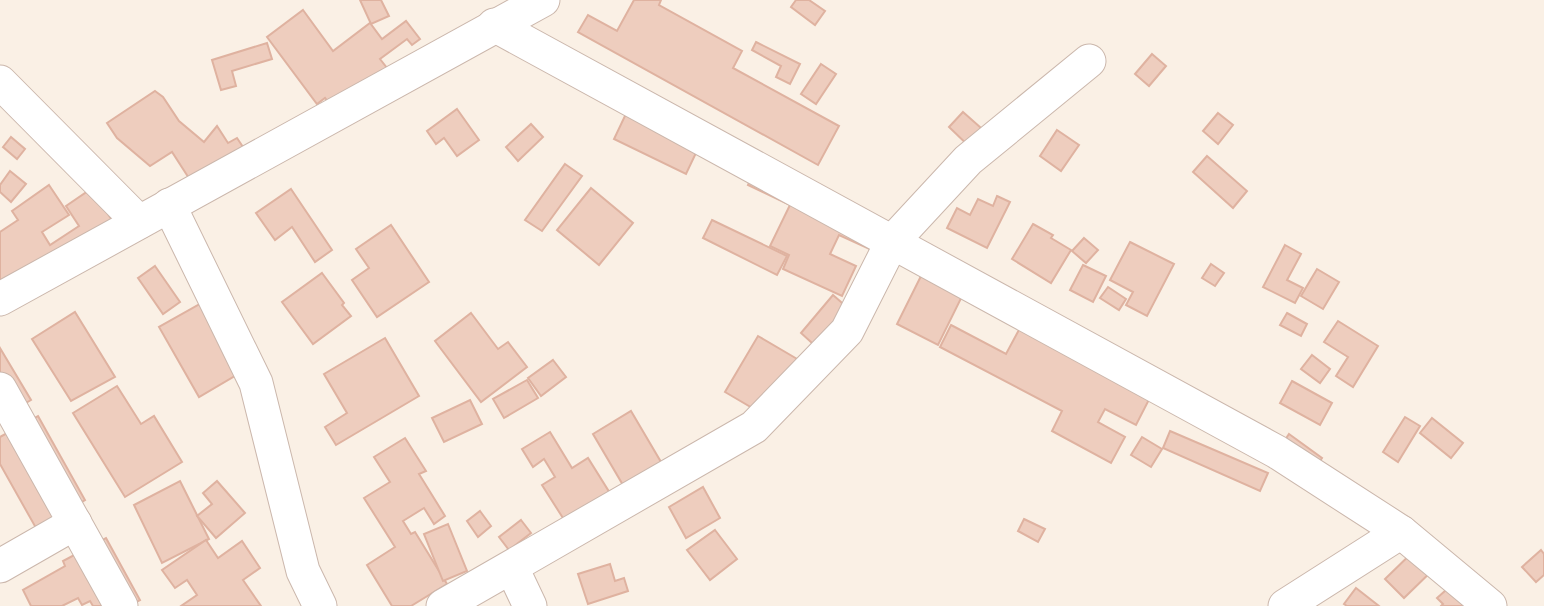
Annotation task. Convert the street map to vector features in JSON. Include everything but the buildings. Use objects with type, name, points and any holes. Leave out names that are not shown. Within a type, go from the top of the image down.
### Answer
[{"type":"street","points":[[0,299],[543,0]]},
{"type":"street","points":[[494,25],[1277,452],[1401,532],[1490,606]]},
{"type":"street","points":[[443,606],[754,427],[847,331],[892,242],[968,160],[1089,61]]},
{"type":"street","points":[[0,82],[139,222]]},
{"type":"street","points":[[169,205],[256,383],[303,571],[320,606]]},
{"type":"street","points":[[0,389],[121,606]]},
{"type":"street","points":[[0,566],[75,523]]},
{"type":"street","points":[[1285,606],[1401,532]]},
{"type":"street","points":[[512,568],[530,606]]}]
